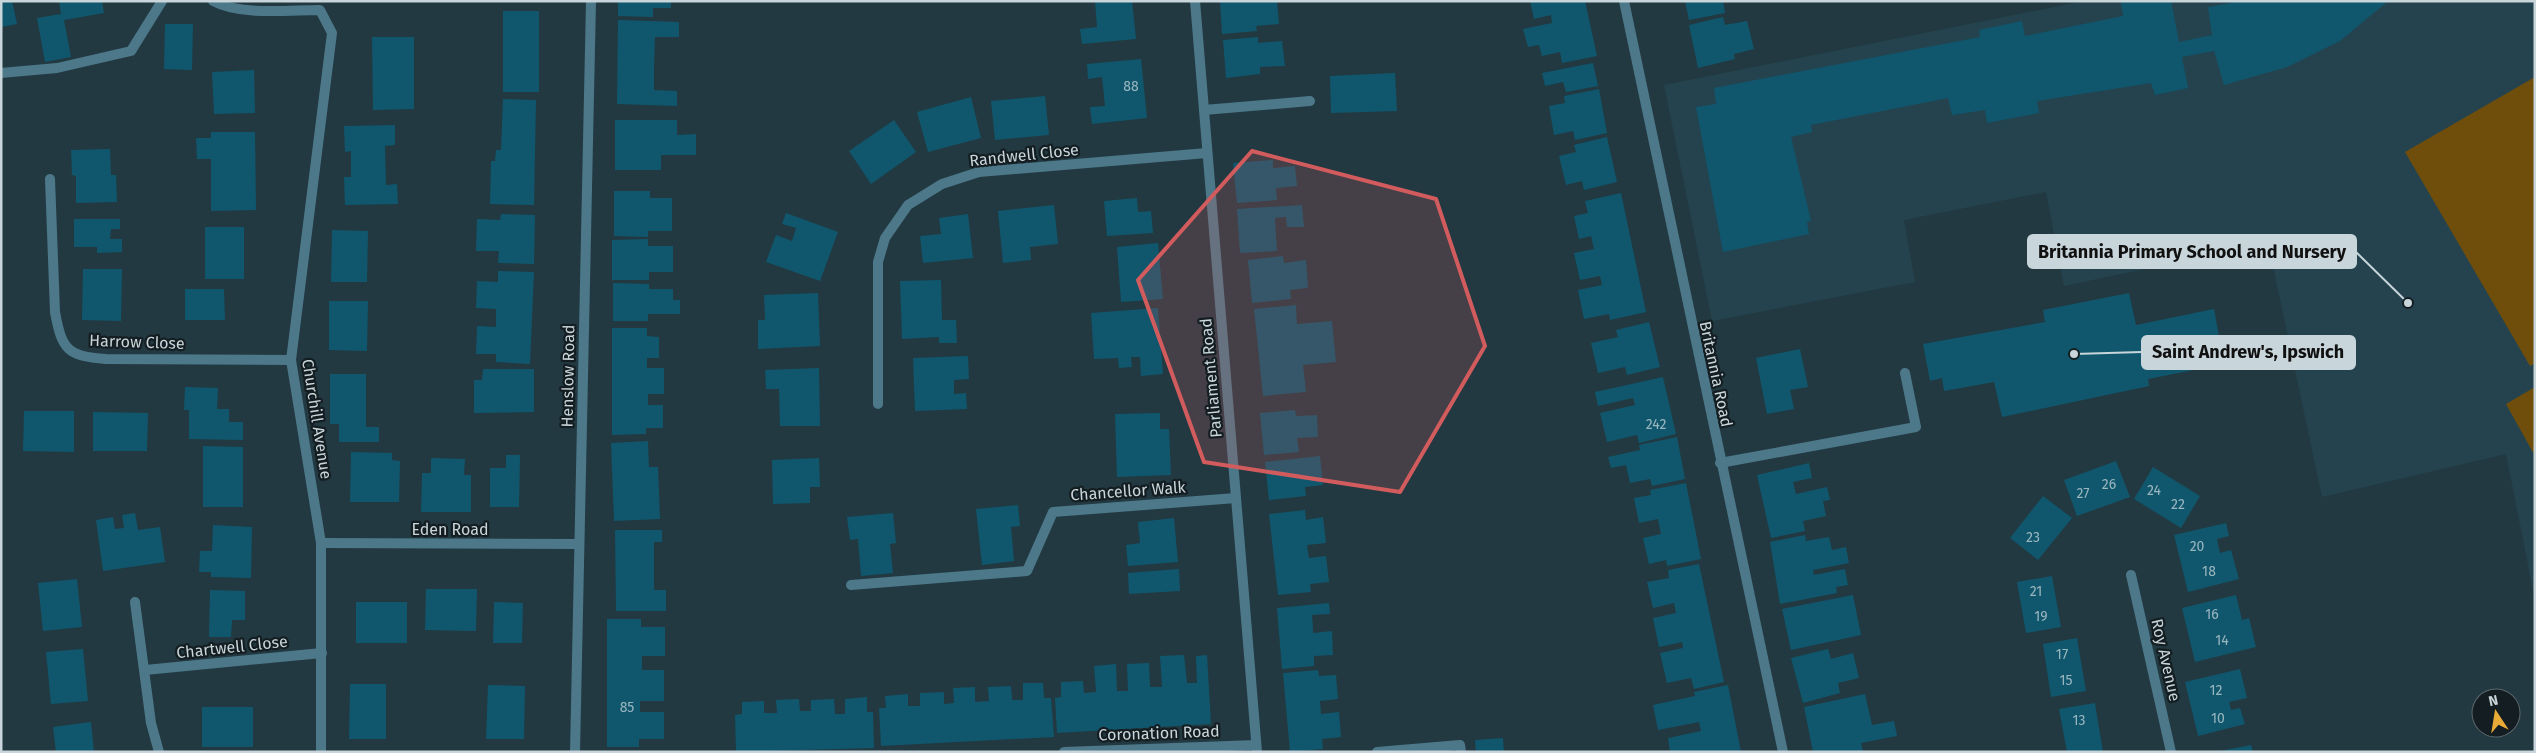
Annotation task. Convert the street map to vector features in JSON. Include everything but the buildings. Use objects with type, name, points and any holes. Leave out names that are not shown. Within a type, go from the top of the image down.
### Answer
[{"type":"street","points":[[1,73],[57,68],[131,51],[162,1]]},
{"type":"street","name":"Churchill Avenue","points":[[213,1],[221,6],[242,9],[320,10],[332,33],[291,360],[321,543],[321,752]]},
{"type":"street","name":"Henslow Road","points":[[575,752],[591,1]]},
{"type":"street","name":"Parliament Road","points":[[1195,1],[1256,748]]},
{"type":"street","name":"Britannia Road","points":[[1624,1],[1782,752]]},
{"type":"street","points":[[1204,110],[1310,102]]},
{"type":"street","name":"Randwell Close","points":[[878,404],[878,262],[885,238],[908,205],[942,184],[979,172],[1207,153]]},
{"type":"street","name":"Harrow Close","points":[[50,179],[55,312],[59,334],[68,350],[84,357],[106,358],[291,360]]},
{"type":"street","points":[[1720,463],[1916,427],[1905,373]]},
{"type":"street","name":"Chancellor Walk","points":[[851,585],[1026,571],[1053,512],[1236,498]]},
{"type":"street","name":"Eden Road","points":[[321,543],[579,544]]},
{"type":"street","name":"Roy Avenue","points":[[2132,574],[2171,752]]},
{"type":"street","points":[[135,602],[151,723],[160,752]]},
{"type":"street","name":"Chartwell Close","points":[[145,670],[322,653]]},
{"type":"street","points":[[1377,752],[1460,745],[1461,752]]},
{"type":"street","name":"Coronation Road","points":[[1064,752],[1256,748]]},
{"type":"highlighted area","points":[[1252,151],[1436,199],[1485,346],[1400,492],[1204,462],[1138,280]]},
{"type":"shaded area","points":[[2084,1],[2535,1],[2535,600],[2506,454],[2322,497],[2268,243],[2064,286],[2046,192],[1904,220],[1915,282],[1712,321],[1664,85]]},
{"type":"shaded area","points":[[2535,77],[2535,363],[2530,366],[2405,152]]},
{"type":"shaded area","points":[[2535,387],[2535,456],[2506,404]]},
{"type":"place","name":"Britannia Primary School and Nursery","points":[[2408,303]]},
{"type":"place","name":"Saint Andrew's, Ipswich","points":[[2074,354]]}]
